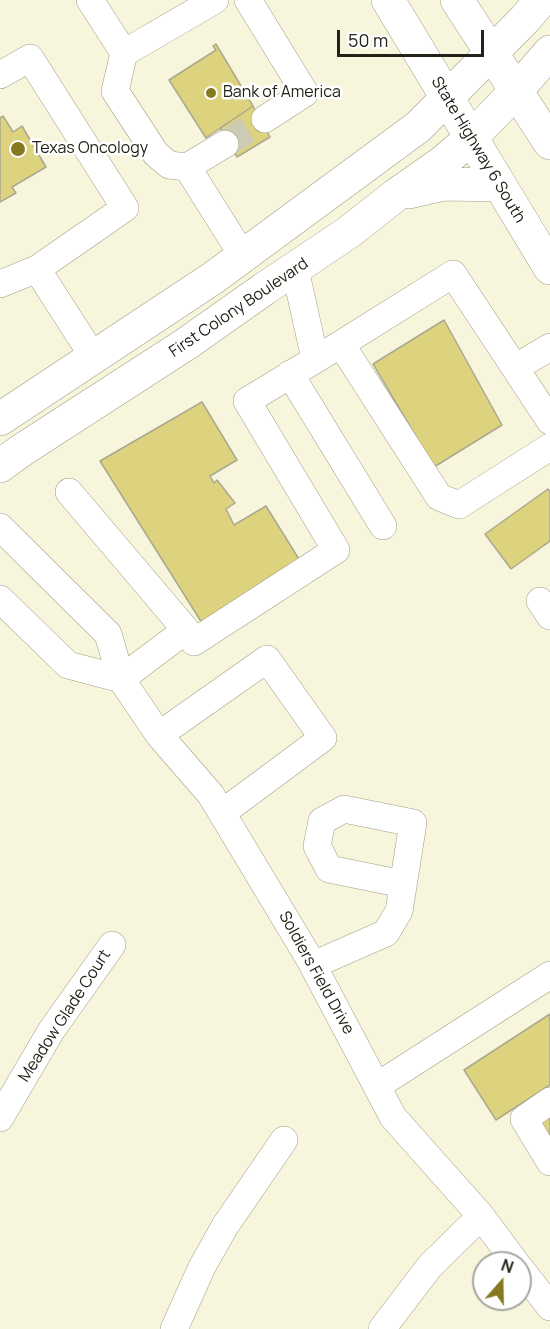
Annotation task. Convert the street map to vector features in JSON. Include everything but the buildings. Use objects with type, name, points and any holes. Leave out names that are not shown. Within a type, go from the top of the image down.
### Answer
[{"type":"main road","name":"State Highway 6 South","points":[[387,0],[550,268]]},
{"type":"main road","points":[[457,0],[550,143]]},
{"type":"main road","points":[[0,419],[213,278],[418,127],[541,0]]},
{"type":"main road","name":"First Colony Boulevard","points":[[0,466],[186,344],[349,232],[443,162],[471,138],[550,52]]},
{"type":"main road","points":[[396,195],[444,184],[499,185]]},
{"type":"street","points":[[90,0],[124,53]]},
{"type":"street","points":[[215,0],[171,10],[124,53],[115,91],[156,154],[169,165],[187,167],[225,144]]},
{"type":"street","points":[[248,0],[305,93],[264,120]]},
{"type":"street","points":[[0,75],[30,58],[125,208],[37,268],[0,284]]},
{"type":"street","points":[[187,167],[243,256]]},
{"type":"street","points":[[37,268],[94,358]]},
{"type":"street","points":[[295,269],[315,359]]},
{"type":"street","points":[[69,492],[194,642],[336,550],[247,401],[290,374],[453,274],[550,421]]},
{"type":"street","points":[[341,344],[439,497],[459,505],[550,447]]},
{"type":"street","points":[[515,368],[550,346]]},
{"type":"street","points":[[290,374],[383,526]]},
{"type":"street","name":"Soldiers Field Drive","points":[[0,527],[108,634],[120,679],[159,735],[211,795],[313,965],[393,1117],[481,1216],[507,1251]]},
{"type":"street","points":[[0,599],[68,665],[120,679],[186,630]]},
{"type":"street","points":[[159,735],[267,659],[323,738],[222,813]]},
{"type":"street","points":[[313,965],[386,933],[399,911],[403,884]]},
{"type":"street","name":"Meadow Glade Court","points":[[0,1118],[51,1031],[112,945]]},
{"type":"street","points":[[377,1086],[550,975]]},
{"type":"street","points":[[550,1101],[524,1119],[550,1162]]},
{"type":"street","points":[[174,1329],[202,1267],[225,1226],[284,1140]]},
{"type":"street","points":[[382,1329],[430,1266],[481,1216]]},
{"type":"street","points":[[532,1284],[550,1307]]},
{"type":"tunnel","points":[[225,144],[265,119]]},
{"type":"place","name":"Bank of America","points":[[211,93]]},
{"type":"place","name":"Texas Oncology","points":[[18,149]]}]
